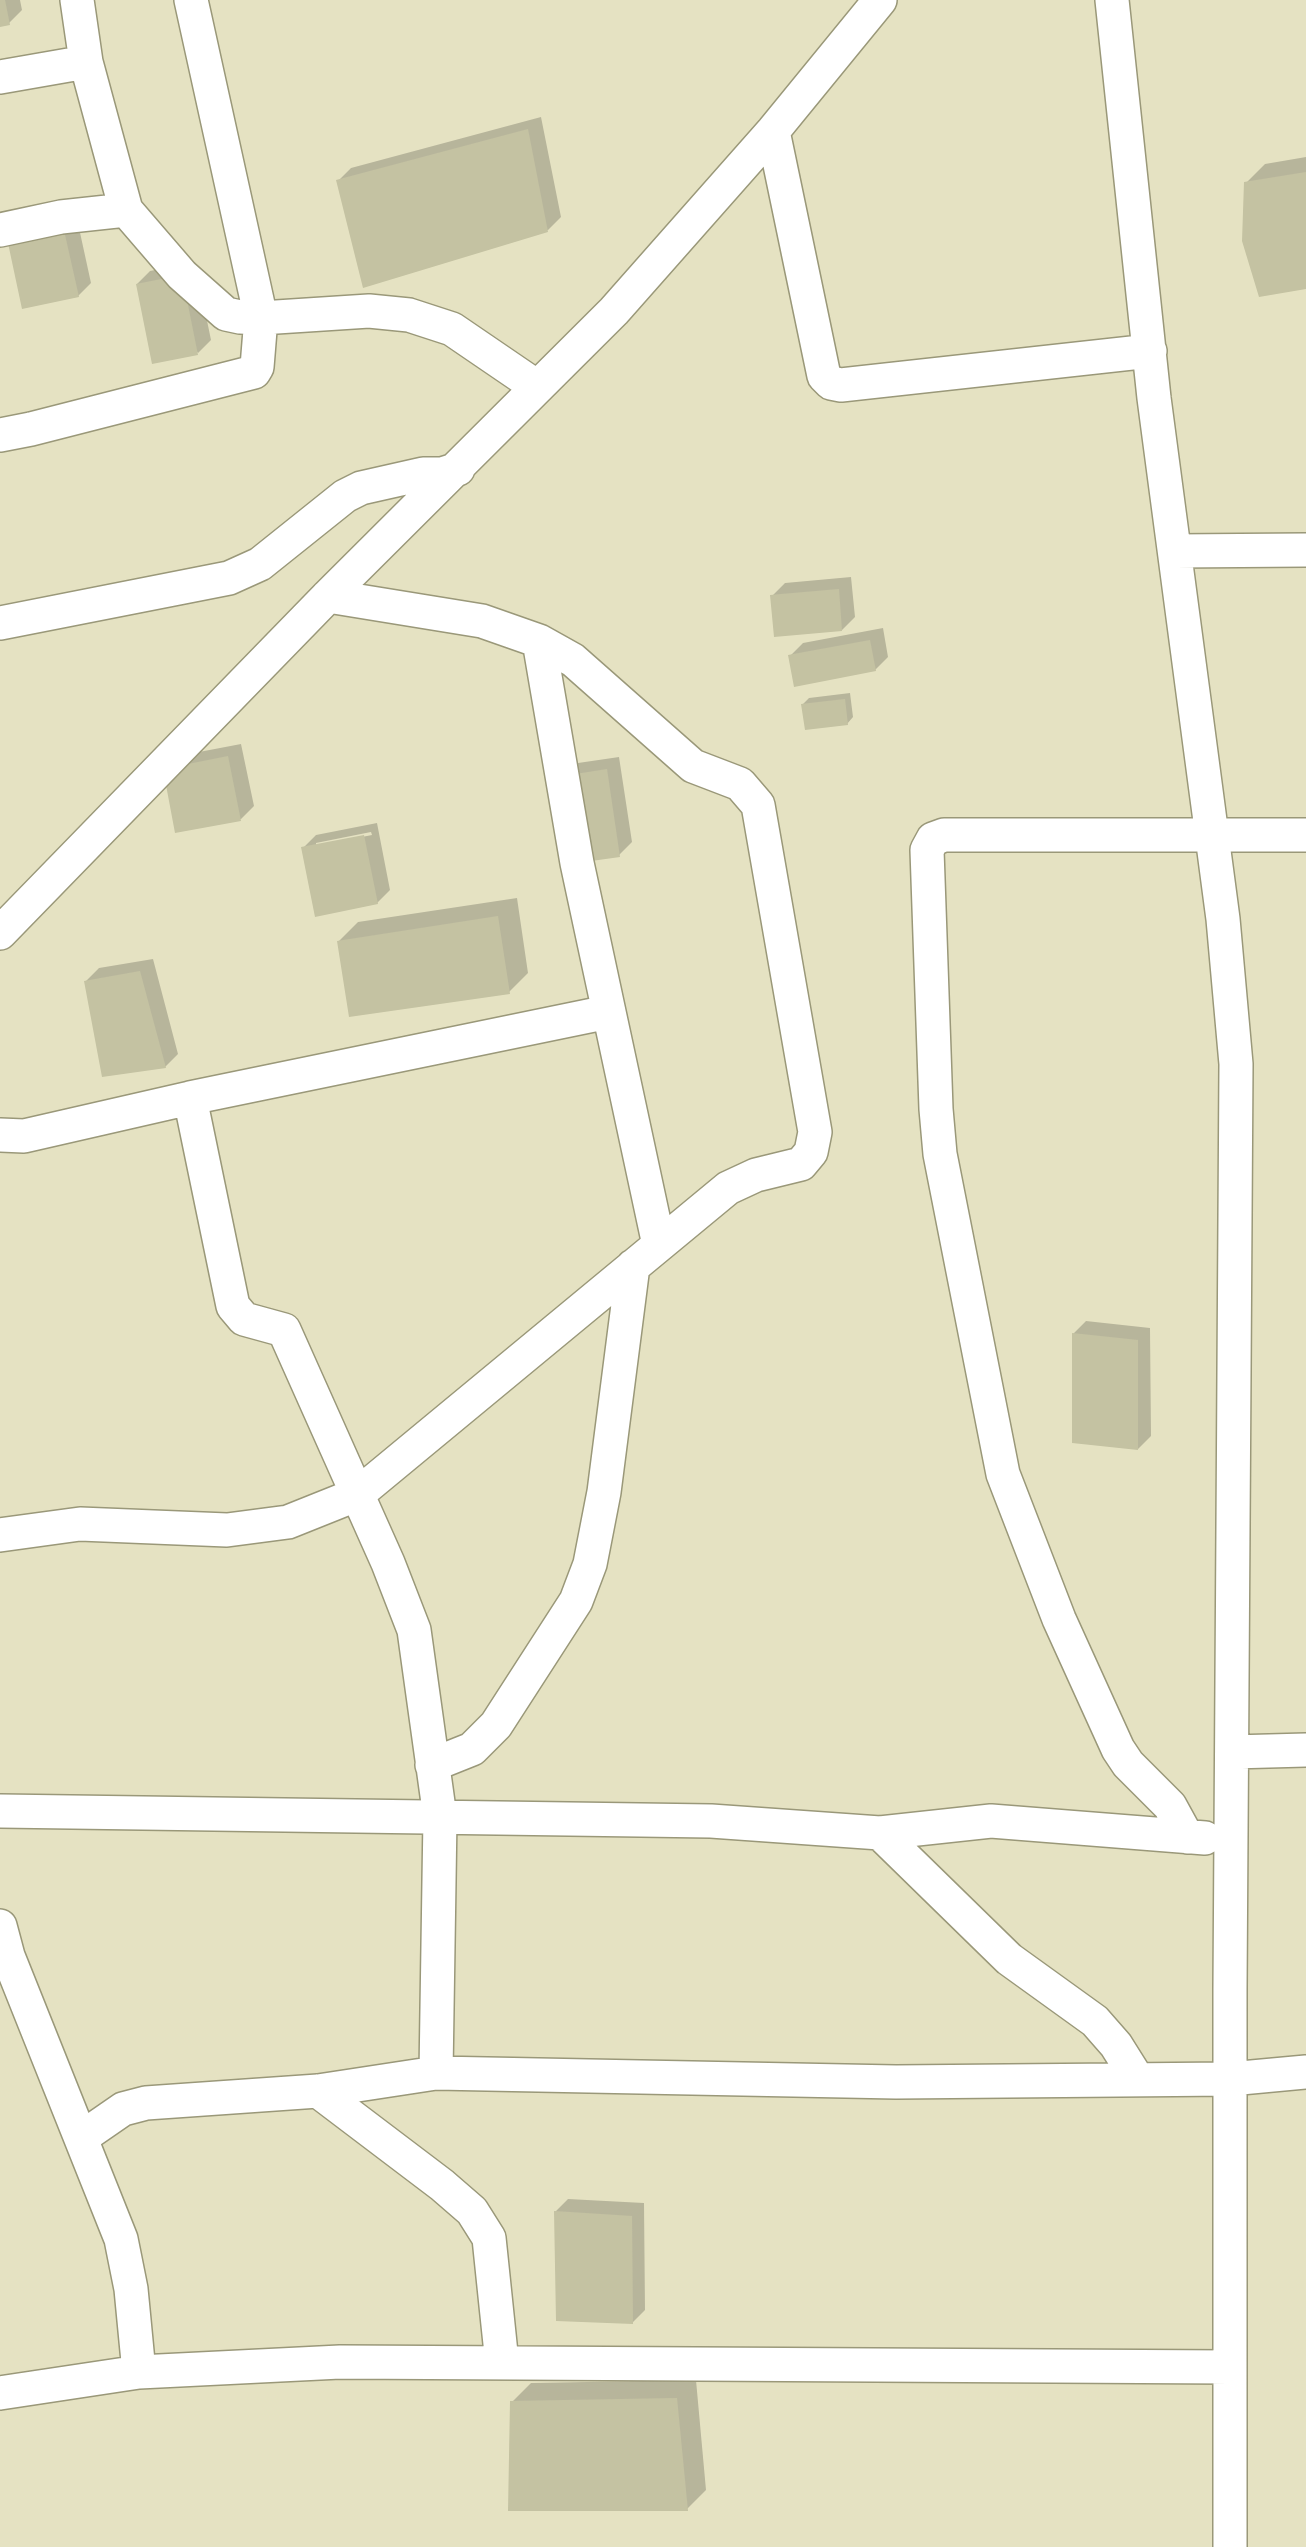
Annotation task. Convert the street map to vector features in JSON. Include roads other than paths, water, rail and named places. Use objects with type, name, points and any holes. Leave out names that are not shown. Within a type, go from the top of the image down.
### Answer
[{"type":"street","points":[[78,0],[86,62],[126,210],[183,275],[225,314],[261,318],[369,311],[409,315],[452,329],[537,387]]},
{"type":"street","points":[[0,435],[254,372],[257,367],[261,318],[191,0]]},
{"type":"street","points":[[0,933],[328,596],[458,469],[614,311],[772,131],[880,0]]},
{"type":"street","points":[[1112,0],[1150,351],[1224,919],[1236,1064],[1230,2079],[1230,2547]]},
{"type":"street","points":[[0,77],[86,62]]},
{"type":"street","points":[[772,131],[824,376],[831,383],[841,385],[1150,351]]},
{"type":"street","points":[[0,230],[61,217],[126,210]]},
{"type":"street","points":[[0,623],[229,578],[260,564],[345,496],[361,488],[423,474],[442,474],[458,469]]},
{"type":"street","points":[[1175,551],[1306,550]]},
{"type":"street","points":[[0,1534],[80,1524],[227,1530],[288,1522],[358,1494],[728,1188],[756,1175],[801,1164],[811,1152],[815,1132],[758,805],[740,784],[693,766],[573,660],[539,641],[482,621],[328,596]]},
{"type":"street","points":[[539,641],[577,863],[659,1245]]},
{"type":"street","points":[[1187,1837],[1170,1806],[1128,1764],[1118,1749],[1059,1619],[1003,1474],[940,1154],[936,1109],[927,850],[933,840],[944,836],[1306,835]]},
{"type":"street","points":[[0,1135],[24,1137],[190,1098],[608,1012]]},
{"type":"street","points":[[190,1098],[233,1306],[244,1319],[284,1330],[358,1494],[414,1630],[440,1817],[436,2073]]},
{"type":"street","points":[[432,1765],[472,1749],[496,1725],[576,1600],[590,1564],[604,1492],[633,1266]]},
{"type":"street","points":[[1232,1752],[1306,1750]]},
{"type":"street","points":[[0,1810],[711,1821],[880,1833],[991,1821],[1231,1840]]},
{"type":"street","points":[[880,1833],[1009,1959],[1095,2021],[1116,2045],[1138,2080]]},
{"type":"street","points":[[0,1926],[8,1956],[121,2239],[130,2289],[139,2373]]},
{"type":"street","points":[[81,2138],[123,2109],[146,2103],[318,2091],[436,2073],[896,2082],[1230,2079],[1306,2072]]},
{"type":"street","points":[[318,2091],[442,2185],[471,2211],[489,2238],[502,2363]]},
{"type":"street","points":[[0,2393],[139,2373],[340,2362],[1230,2367]]}]
